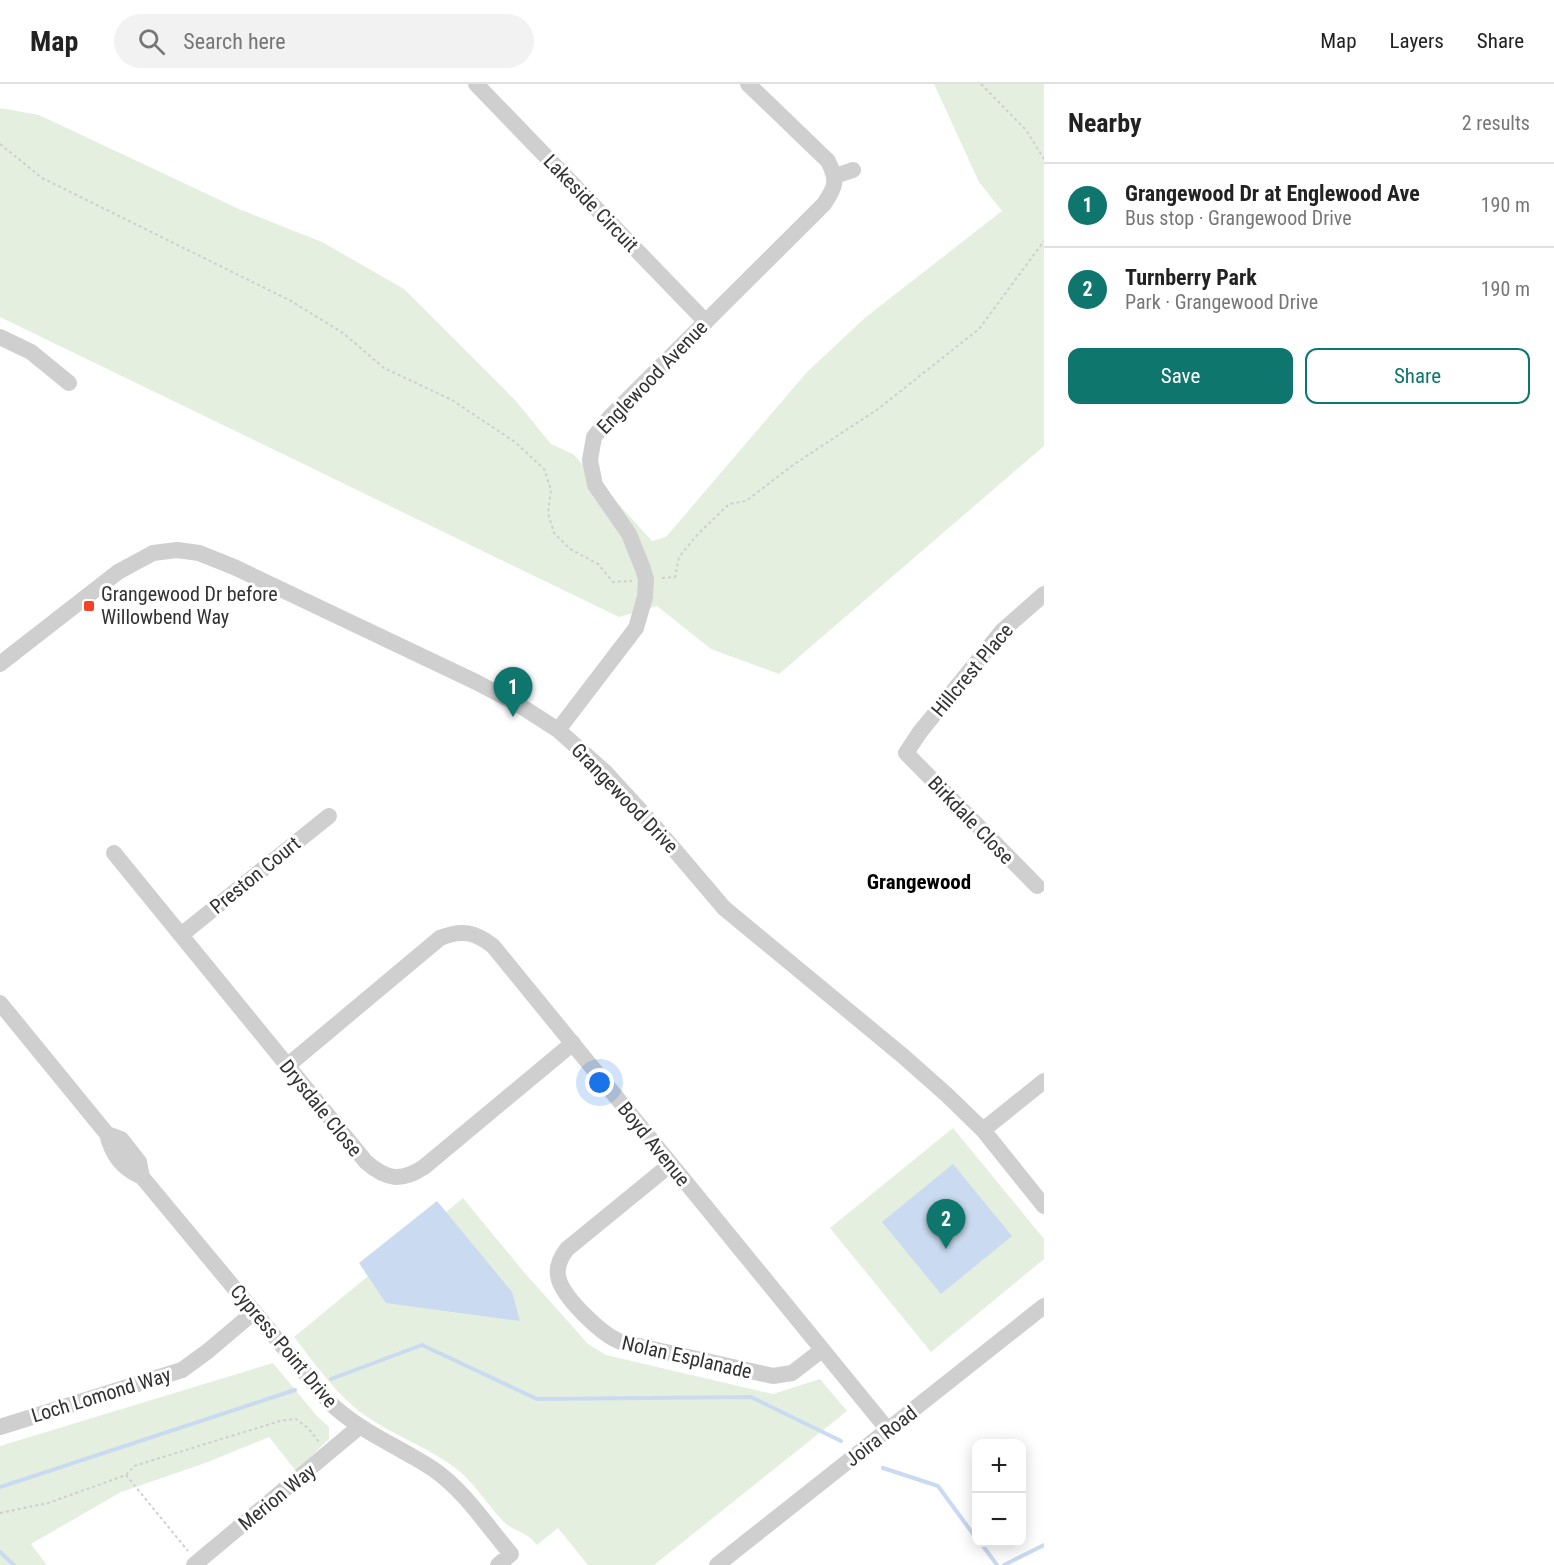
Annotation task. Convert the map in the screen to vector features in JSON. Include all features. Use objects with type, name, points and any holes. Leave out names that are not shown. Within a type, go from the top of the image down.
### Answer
[{"type":"street","name":"Lakeside Circuit","points":[[476,84],[706,322]]},
{"type":"street","points":[[748,84],[828,161],[835,176],[854,170]]},
{"type":"street","name":"Englewood Avenue","points":[[558,730],[636,628],[645,597],[646,579],[629,534],[595,485],[590,460],[594,437],[609,418],[824,204],[832,191],[835,176]]},
{"type":"street","points":[[0,337],[31,352],[69,383]]},
{"type":"street","name":"Grangewood Drive","points":[[0,664],[118,572],[153,553],[177,550],[199,553],[255,577],[476,682],[516,703],[558,730],[613,780],[724,908],[903,1056],[983,1130],[1044,1206]]},
{"type":"street","name":"Hillcrest Place","points":[[906,753],[920,732],[1002,631],[1044,594]]},
{"type":"street","name":"Birkdale Close","points":[[906,753],[1037,886]]},
{"type":"street","name":"Preston Court","points":[[181,934],[329,816]]},
{"type":"street","name":"Drysdale Close","points":[[114,853],[366,1162],[386,1175],[405,1177],[424,1167],[573,1043]]},
{"type":"street","name":"Boyd Avenue","points":[[286,1066],[440,938],[453,932],[468,932],[481,936],[493,946],[573,1043],[888,1430]]},
{"type":"street","name":"Cypress Point Drive","points":[[0,1003],[107,1134],[110,1149],[128,1171],[142,1177],[329,1402],[359,1427],[434,1470],[449,1482],[511,1554],[498,1565]]},
{"type":"street","points":[[983,1130],[1044,1081]]},
{"type":"street","name":"Nolan Esplanade","points":[[671,1164],[567,1249],[561,1257],[558,1278],[569,1295],[596,1327],[612,1339],[764,1376],[780,1376],[792,1372],[822,1350]]},
{"type":"street","name":"Joira Road","points":[[717,1565],[1044,1306]]},
{"type":"street","name":"Loch Lomond Way","points":[[0,1427],[182,1370],[254,1312]]},
{"type":"street","name":"Merion Way","points":[[196,1564],[359,1427]]},
{"type":"path","points":[[981,84],[1026,130],[1044,159]]},
{"type":"path","points":[[0,144],[42,178],[291,301],[343,333],[384,368],[452,400],[515,441],[544,469],[551,490],[548,513],[554,533],[570,549],[598,564],[613,582],[675,577],[679,557],[698,534],[729,504],[746,501],[793,465],[878,409],[979,329],[1044,241]]},
{"type":"path","points":[[0,1513],[48,1503],[126,1475],[134,1466],[289,1419],[296,1419],[302,1423],[329,1454]]},
{"type":"path","points":[[126,1475],[196,1564]]},
{"type":"green space","points":[[934,84],[1044,84],[1044,446],[779,674],[711,649],[657,606],[619,617],[0,317],[0,108],[39,115],[239,209],[322,242],[404,289],[515,400],[551,444],[573,454],[652,541],[666,537],[807,372],[866,317],[1002,211],[979,182]]},
{"type":"green space","points":[[953,1128],[1044,1239],[1044,1259],[931,1352],[830,1228]]},
{"type":"green space","points":[[463,1198],[523,1271],[588,1344],[606,1355],[773,1394],[820,1379],[847,1411],[654,1565],[588,1565],[558,1528],[537,1545],[530,1537],[504,1522],[459,1471],[354,1407],[330,1382],[294,1337]]},
{"type":"green space","points":[[273,1363],[329,1427],[329,1439],[296,1471],[269,1437],[208,1462],[121,1492],[31,1544],[47,1565],[0,1565],[0,1446]]},
{"type":"water","points":[[953,1164],[1012,1236],[941,1294],[882,1222]]},
{"type":"water","points":[[437,1201],[512,1292],[520,1321],[386,1303],[359,1263]]},
{"type":"waterway","points":[[331,1379],[422,1345],[537,1399],[751,1397],[841,1441]]},
{"type":"waterway","points":[[0,1487],[295,1390]]},
{"type":"waterway","points":[[883,1468],[938,1486],[972,1533]]},
{"type":"waterway","points":[[1004,1565],[1044,1545]]},
{"type":"waterway","points":[[984,1547],[997,1565]]},
{"type":"waterway","points":[[0,1552],[14,1565]]},
{"type":"place","name":"Grangewood Dr before Willowbend Way","points":[[89,606]]},
{"type":"place","name":"Grangewood Dr at Englewood Ave","points":[[513,717]]},
{"type":"place","name":"Turnberry Park","points":[[946,1249]]},
{"type":"district","name":"Grangewood","points":[[919,882]]}]
